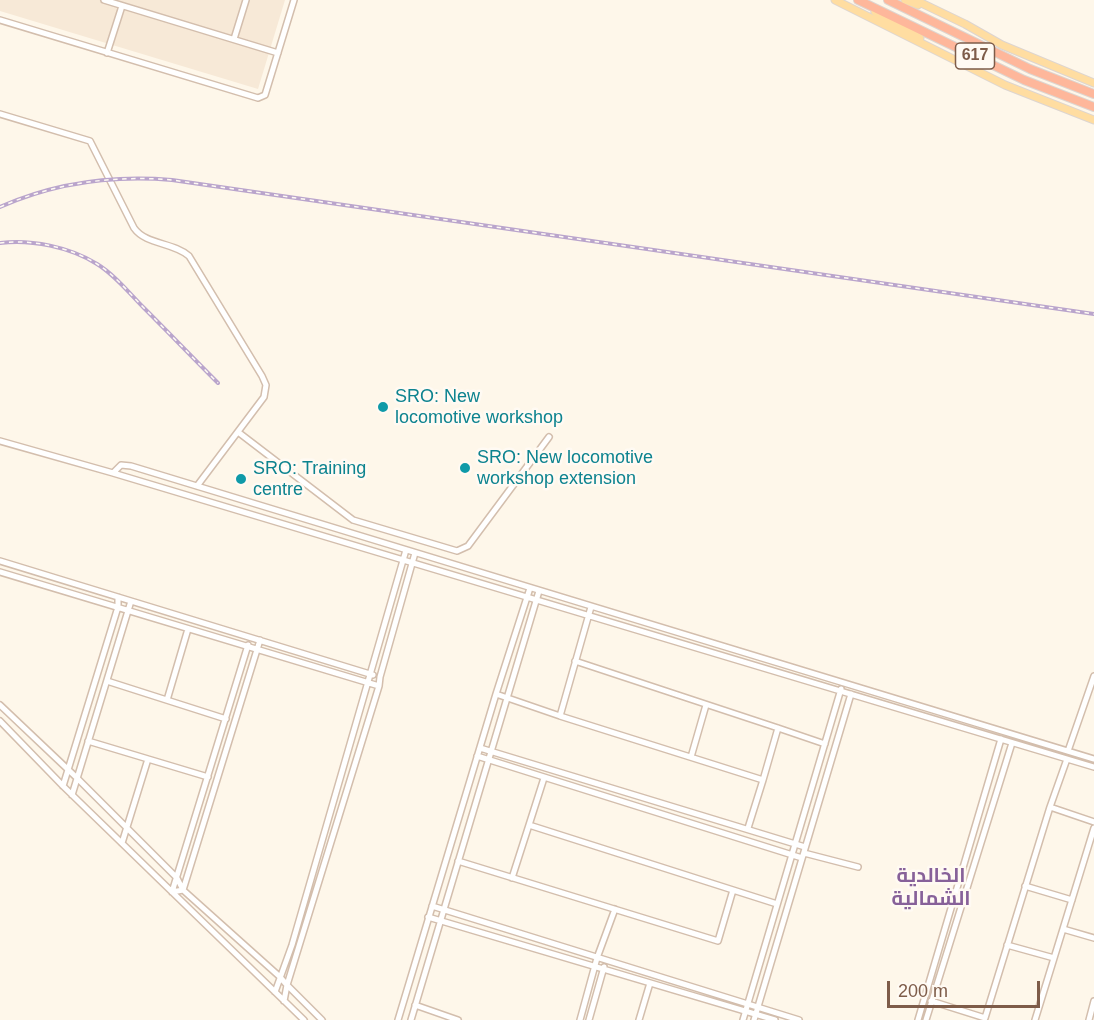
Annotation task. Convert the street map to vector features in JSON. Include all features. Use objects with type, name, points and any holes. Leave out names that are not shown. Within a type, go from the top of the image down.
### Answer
[{"type":"highway","name":"617","points":[[856,0],[1024,80],[1094,107]]},
{"type":"highway","name":"617","points":[[888,0],[1030,69],[1094,94]]},
{"type":"main road","points":[[835,0],[976,71],[1040,100],[1094,120]]},
{"type":"main road","points":[[856,0],[976,71]]},
{"type":"main road","points":[[904,0],[965,24]]},
{"type":"main road","points":[[915,0],[1022,54],[1094,83]]},
{"type":"street","points":[[104,0],[278,53]]},
{"type":"street","points":[[234,39],[246,0]]},
{"type":"street","points":[[0,20],[258,98],[265,95],[294,0]]},
{"type":"street","points":[[107,52],[120,3]]},
{"type":"street","points":[[0,114],[90,141],[137,232],[149,239],[178,248],[193,261],[258,367],[266,385],[264,398],[197,486]]},
{"type":"street","points":[[238,432],[353,520],[457,551],[468,546],[549,437]]},
{"type":"street","points":[[0,441],[1094,767]]},
{"type":"street","points":[[112,473],[122,465],[131,466],[1094,759]]},
{"type":"street","points":[[275,992],[292,945],[406,550]]},
{"type":"street","points":[[284,1001],[379,686],[416,553]]},
{"type":"street","points":[[0,561],[380,677]]},
{"type":"street","points":[[0,572],[379,686]]},
{"type":"street","points":[[398,1020],[530,588]]},
{"type":"street","points":[[411,1020],[539,591]]},
{"type":"street","points":[[63,786],[101,663],[118,597]]},
{"type":"street","points":[[72,795],[131,601]]},
{"type":"street","points":[[560,716],[591,607]]},
{"type":"street","points":[[167,700],[188,629]]},
{"type":"street","points":[[172,892],[251,638]]},
{"type":"street","points":[[181,900],[260,640]]},
{"type":"street","points":[[575,662],[825,744]]},
{"type":"street","points":[[101,663],[111,666]]},
{"type":"street","points":[[1068,750],[1094,676]]},
{"type":"street","points":[[107,681],[226,719]]},
{"type":"street","points":[[743,1020],[842,684]]},
{"type":"street","points":[[756,1014],[853,687]]},
{"type":"street","points":[[496,694],[763,780]]},
{"type":"street","points":[[0,705],[177,878],[183,890],[279,976],[322,1020]]},
{"type":"street","points":[[691,757],[706,705]]},
{"type":"street","points":[[0,721],[72,795],[304,1020]]},
{"type":"street","points":[[748,828],[778,728]]},
{"type":"street","points":[[918,1020],[1000,739]]},
{"type":"street","points":[[88,741],[208,777]]},
{"type":"street","points":[[926,1020],[1012,743]]},
{"type":"street","points":[[480,748],[795,843],[804,852]]},
{"type":"street","points":[[477,756],[792,854],[804,852],[858,867]]},
{"type":"street","points":[[122,843],[148,759]]},
{"type":"street","points":[[985,1018],[1067,759]]},
{"type":"street","points":[[512,878],[544,778]]},
{"type":"street","points":[[1050,807],[1094,822]]},
{"type":"street","points":[[529,825],[777,904]]},
{"type":"street","points":[[1035,1020],[1094,828]]},
{"type":"street","points":[[458,861],[718,941],[733,890]]},
{"type":"street","points":[[1025,886],[1072,900]]},
{"type":"street","points":[[172,892],[183,890]]},
{"type":"street","points":[[432,906],[597,958],[747,1008],[756,1014],[775,1020]]},
{"type":"street","points":[[580,1020],[597,958],[615,909]]},
{"type":"street","points":[[428,917],[650,983],[747,1008]]},
{"type":"street","points":[[1063,929],[1094,938]]},
{"type":"street","points":[[1007,945],[1054,958]]},
{"type":"street","points":[[589,1020],[606,961]]},
{"type":"street","points":[[639,1020],[650,983]]},
{"type":"street","points":[[924,999],[993,1020]]},
{"type":"street","points":[[1089,1020],[1094,1002]]},
{"type":"street","points":[[415,1005],[458,1020]]},
{"type":"street","points":[[756,1014],[799,1020]]},
{"type":"shaded area","points":[[0,0],[285,0],[258,89],[0,11]]},
{"type":"railway","points":[[0,207],[41,192],[84,183],[128,179],[172,180],[1094,314]]},
{"type":"railway","points":[[0,243],[37,243],[75,253],[97,264],[122,284],[218,383]]},
{"type":"place","name":"SRO: New locomotive workshop","points":[[383,407]]},
{"type":"place","name":"SRO: New locomotive workshop extension","points":[[465,468]]},
{"type":"place","name":"SRO: Training centre","points":[[241,479]]},
{"type":"district","name":"الخالدية الشمالية","points":[[931,888]]}]
